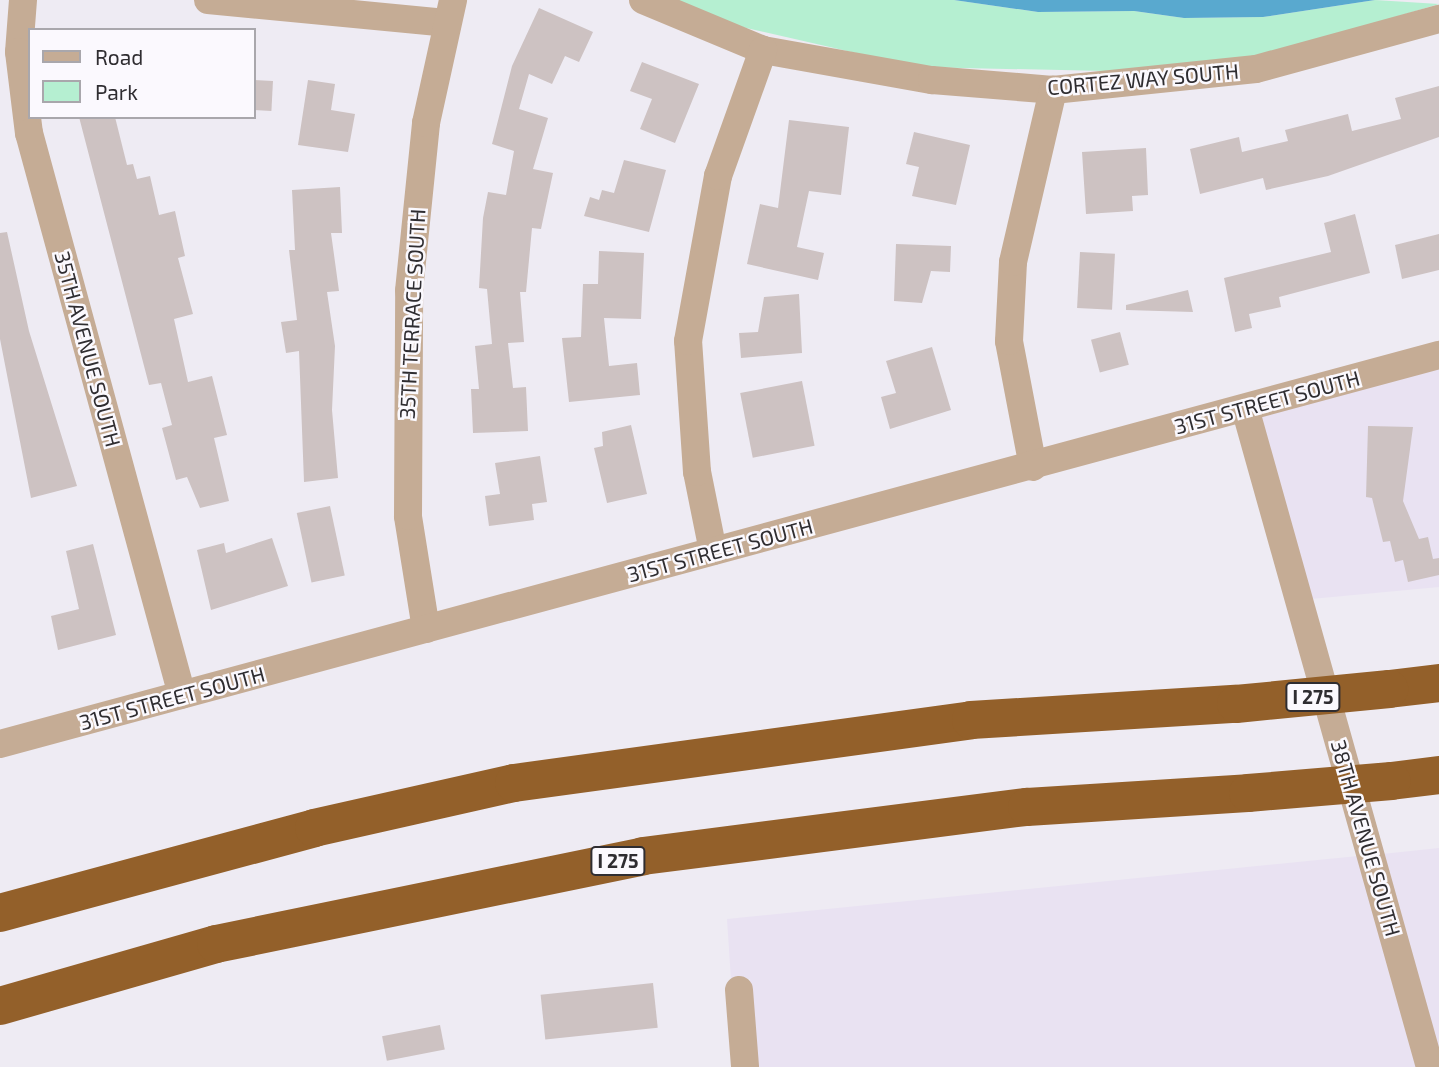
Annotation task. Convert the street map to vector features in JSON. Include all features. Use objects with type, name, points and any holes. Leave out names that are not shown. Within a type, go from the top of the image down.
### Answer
[{"type":"highway","name":"I 275","points":[[0,913],[314,828],[514,783],[971,720],[1236,704],[1439,683]]},
{"type":"highway","name":"I 275","points":[[0,1006],[216,944],[643,856],[1027,807],[1248,793],[1439,775]]},
{"type":"street","name":"35TH AVENUE SOUTH","points":[[23,0],[19,52],[29,133],[182,695]]},
{"type":"street","points":[[208,0],[450,11]]},
{"type":"street","name":"CORTEZ WAY SOUTH","points":[[643,0],[763,50],[932,80],[1053,90],[1256,69],[1439,19]]},
{"type":"street","name":"35TH TERRACE SOUTH","points":[[426,629],[408,516],[405,383],[417,203],[450,11]]},
{"type":"street","points":[[713,551],[697,472],[688,341],[698,266],[718,176],[763,50]]},
{"type":"street","points":[[1033,467],[1009,341],[1013,262],[1053,90]]},
{"type":"street","name":"31ST STREET SOUTH","points":[[0,744],[1033,467],[1439,355]]},
{"type":"street","name":"38TH AVENUE SOUTH","points":[[1245,408],[1430,1067]]},
{"type":"street","points":[[739,990],[745,1067]]},
{"type":"shaded area","points":[[1439,366],[1439,587],[1311,599],[1259,415]]},
{"type":"shaded area","points":[[1439,848],[1439,1057],[1382,854]]},
{"type":"shaded area","points":[[1358,856],[1417,1067],[757,1067],[750,979],[731,980],[727,919]]},
{"type":"green space","points":[[668,0],[954,0],[1038,12],[1134,11],[1184,18],[1263,17],[1375,0],[1439,4],[1254,59],[1152,72],[917,67],[733,25]]},
{"type":"water","points":[[954,0],[1375,0],[1263,17],[1184,18],[1134,11],[1038,12]]},
{"type":"building","points":[[539,8],[593,32],[579,62],[565,56],[552,84],[529,74],[519,109],[548,118],[533,169],[553,173],[541,229],[532,228],[526,292],[520,292],[524,342],[508,343],[513,388],[526,387],[528,431],[473,433],[471,389],[479,389],[475,346],[492,344],[487,289],[479,288],[483,218],[488,192],[506,195],[514,151],[492,144],[512,66]]},
{"type":"building","points":[[642,62],[699,84],[675,143],[640,129],[652,99],[630,91]]},
{"type":"building","points":[[256,80],[273,81],[271,111],[256,110]]},
{"type":"building","points":[[308,80],[335,84],[331,110],[355,114],[348,152],[298,145]]},
{"type":"building","points":[[1439,86],[1439,137],[1328,176],[1266,190],[1263,178],[1200,194],[1190,149],[1239,137],[1242,152],[1288,141],[1285,130],[1348,114],[1352,131],[1401,119],[1395,98]]},
{"type":"building","points":[[80,119],[116,119],[127,165],[133,164],[137,179],[150,176],[159,215],[175,211],[185,256],[178,258],[193,314],[174,319],[188,382],[212,376],[227,435],[214,438],[229,501],[200,508],[187,477],[176,480],[162,428],[172,425],[161,383],[149,385]]},
{"type":"building","points":[[789,120],[849,127],[841,195],[809,191],[797,247],[824,253],[818,280],[747,264],[760,204],[778,208]]},
{"type":"building","points":[[914,132],[970,145],[956,205],[912,196],[919,167],[906,164]]},
{"type":"building","points":[[1146,148],[1148,195],[1132,196],[1133,211],[1086,214],[1082,152]]},
{"type":"building","points":[[624,160],[666,170],[649,232],[584,216],[590,197],[599,200],[602,190],[614,193]]},
{"type":"building","points":[[340,187],[342,233],[331,233],[339,291],[327,292],[335,346],[332,410],[338,478],[304,482],[299,351],[286,353],[281,322],[297,320],[289,250],[295,250],[292,190]]},
{"type":"building","points":[[1355,214],[1370,273],[1279,297],[1281,307],[1249,314],[1252,328],[1235,332],[1224,278],[1331,252],[1324,223]]},
{"type":"building","points":[[7,232],[29,331],[77,486],[31,498],[0,339],[0,233]]},
{"type":"building","points":[[1439,234],[1439,270],[1402,279],[1395,245]]},
{"type":"building","points":[[896,244],[951,246],[950,272],[931,271],[922,303],[894,301]]},
{"type":"building","points":[[599,251],[644,253],[641,319],[604,318],[609,366],[637,363],[640,395],[569,402],[562,338],[581,337],[583,284],[598,284]]},
{"type":"building","points":[[1080,252],[1115,254],[1112,310],[1077,308]]},
{"type":"building","points":[[1188,290],[1193,312],[1126,310],[1126,305]]},
{"type":"building","points":[[799,294],[802,353],[741,358],[739,333],[758,332],[764,297]]},
{"type":"building","points":[[1120,332],[1129,365],[1100,373],[1091,340]]},
{"type":"building","points":[[932,347],[951,410],[890,429],[881,397],[896,393],[886,361]]},
{"type":"building","points":[[802,381],[815,446],[753,458],[740,393]]},
{"type":"building","points":[[631,425],[647,494],[607,503],[594,448],[603,446],[602,432]]},
{"type":"building","points":[[1368,426],[1413,427],[1403,501],[1419,539],[1428,537],[1433,559],[1439,558],[1439,575],[1408,582],[1403,560],[1395,562],[1390,541],[1383,542],[1372,498],[1366,497]]},
{"type":"building","points":[[540,456],[547,502],[532,504],[534,520],[489,526],[485,496],[500,494],[495,463]]},
{"type":"building","points":[[330,506],[345,575],[312,583],[297,513]]},
{"type":"building","points":[[272,538],[288,586],[211,610],[197,550],[224,543],[226,553]]},
{"type":"building","points":[[93,544],[116,635],[58,650],[51,616],[79,609],[66,551]]},
{"type":"building","points":[[653,983],[658,1028],[545,1040],[541,995]]},
{"type":"building","points":[[440,1025],[445,1050],[387,1061],[382,1036]]}]
